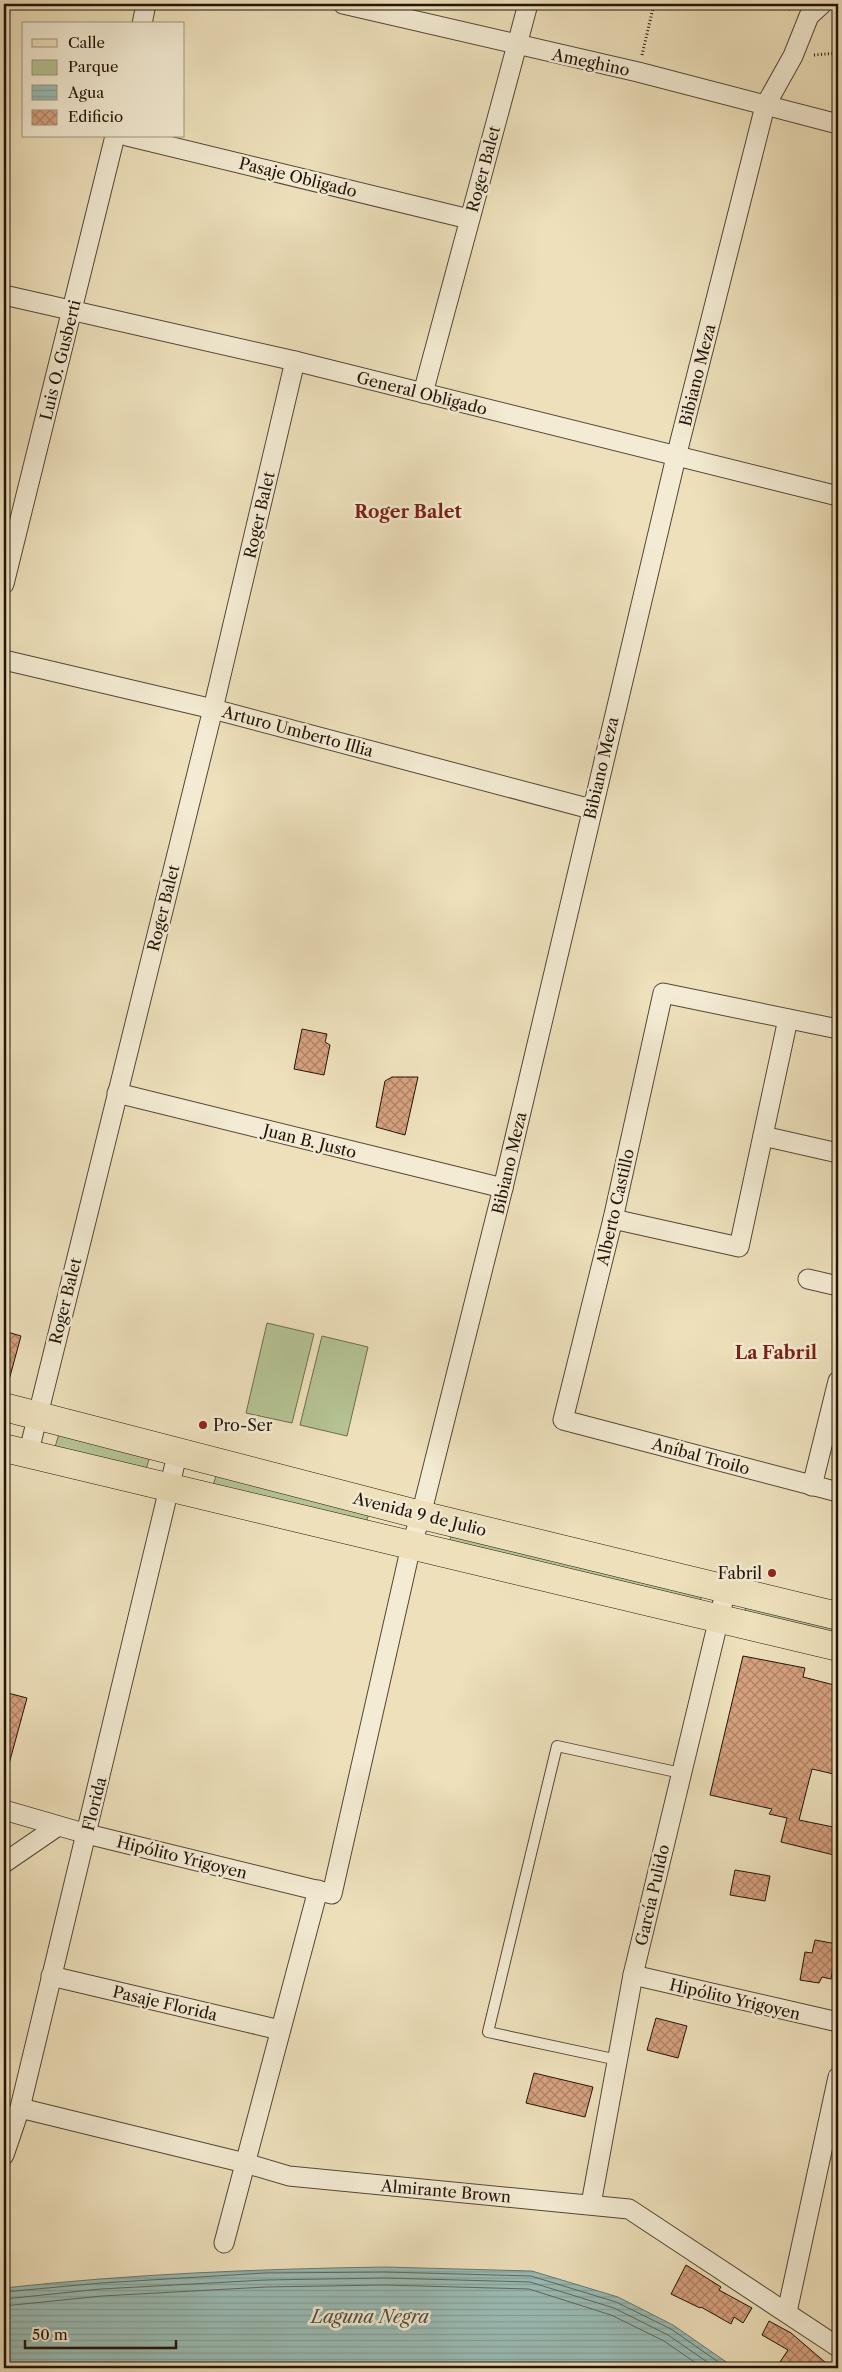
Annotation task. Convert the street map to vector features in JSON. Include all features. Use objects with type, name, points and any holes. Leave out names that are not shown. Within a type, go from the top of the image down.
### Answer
[{"type":"main road","name":"Avenida 9 de Julio","points":[[4,1406],[421,1515],[838,1616]]},
{"type":"main road","name":"Avenida 9 de Julio","points":[[16,1451],[838,1647]]},
{"type":"street","points":[[142,22],[146,4]]},
{"type":"street","name":"Ameghino","points":[[344,4],[517,46],[638,72],[838,124]]},
{"type":"street","name":"Roger Balet","points":[[423,393],[528,4]]},
{"type":"street","name":"Bibiano Meza","points":[[224,2243],[280,2030],[325,1892],[411,1546],[421,1515],[503,1188],[676,457],[765,106],[793,56],[809,16],[822,4]]},
{"type":"street","name":"Luis O. Gusberti","points":[[4,584],[115,138]]},
{"type":"street","name":"Pasaje Obligado","points":[[135,138],[469,218]]},
{"type":"street","name":"General Obligado","points":[[4,296],[295,361],[838,496]]},
{"type":"street","name":"Roger Balet","points":[[16,1451],[37,1414],[213,709],[295,361]]},
{"type":"street","name":"Arturo Umberto Illia","points":[[4,660],[213,709],[592,809]]},
{"type":"street","name":"Alberto Castillo","points":[[563,1420],[613,1219],[662,993],[788,1018]]},
{"type":"street","points":[[613,1219],[738,1247],[788,1018],[838,1029]]},
{"type":"street","name":"Juan B. Justo","points":[[117,1093],[503,1188]]},
{"type":"street","points":[[763,1136],[838,1153]]},
{"type":"street","points":[[808,1279],[838,1286]]},
{"type":"street","points":[[812,1486],[838,1381]]},
{"type":"street","name":"Aníbal Troilo","points":[[563,1420],[838,1492]]},
{"type":"street","name":"Florida","points":[[4,2155],[20,2108],[178,1451]]},
{"type":"street","name":"García Pulido","points":[[591,2204],[633,1975],[680,1773],[726,1589]]},
{"type":"street","name":"Hipólito Yrigoyen","points":[[4,1810],[87,1834],[325,1892]]},
{"type":"street","points":[[4,1863],[58,1826]]},
{"type":"street","name":"Hipólito Yrigoyen","points":[[633,1975],[838,2022]]},
{"type":"street","name":"Pasaje Florida","points":[[51,1976],[280,2030]]},
{"type":"street","points":[[787,2312],[838,2077]]},
{"type":"street","name":"Almirante Brown","points":[[20,2108],[245,2163],[289,2176],[629,2209],[838,2347]]},
{"type":"lane","points":[[618,2060],[488,2032],[557,1746],[680,1773]]},
{"type":"path","points":[[638,72],[654,4]]},
{"type":"green space","points":[[267,1323],[314,1334],[292,1423],[246,1413]]},
{"type":"green space","points":[[322,1336],[368,1347],[347,1436],[300,1425]]},
{"type":"green space","points":[[59,1434],[150,1456],[146,1469],[55,1447]]},
{"type":"green space","points":[[217,1473],[370,1510],[366,1523],[213,1485]]},
{"type":"green space","points":[[453,1530],[702,1591],[700,1604],[449,1543]]},
{"type":"green space","points":[[746,1602],[838,1625],[838,1634],[745,1611]]},
{"type":"water","name":"Laguna Negra","points":[[385,2267],[532,2271],[618,2297],[673,2325],[735,2368],[4,2368],[4,2288],[194,2273]]},
{"type":"building","points":[[302,1029],[327,1034],[325,1042],[330,1045],[324,1075],[294,1069]]},
{"type":"building","points":[[392,1077],[418,1077],[405,1135],[376,1127],[385,1081]]},
{"type":"building","points":[[4,1331],[21,1336],[9,1380],[4,1380]]},
{"type":"building","points":[[743,1656],[805,1668],[803,1677],[838,1686],[838,1775],[812,1769],[799,1820],[838,1828],[838,1856],[781,1842],[787,1818],[769,1814],[772,1809],[710,1795]]},
{"type":"building","points":[[4,1692],[27,1698],[9,1764],[4,1764]]},
{"type":"building","points":[[735,1870],[770,1876],[765,1901],[730,1895]]},
{"type":"building","points":[[815,1940],[837,1944],[831,1979],[822,1977],[819,1983],[800,1980],[805,1952],[812,1953]]},
{"type":"building","points":[[656,2018],[687,2026],[678,2058],[647,2050]]},
{"type":"building","points":[[534,2073],[593,2087],[585,2117],[526,2103]]},
{"type":"building","points":[[686,2265],[721,2287],[719,2290],[752,2308],[743,2323],[734,2317],[731,2324],[701,2307],[671,2294]]},
{"type":"building","points":[[769,2321],[791,2333],[826,2363],[822,2368],[810,2363],[807,2368],[776,2368],[788,2350],[762,2335]]},
{"type":"place","name":"Pro-Ser","points":[[203,1425]]},
{"type":"place","name":"Fabril","points":[[772,1573]]},
{"type":"district","name":"Roger Balet","points":[[408,512]]},
{"type":"district","name":"La Fabril","points":[[776,1353]]}]
